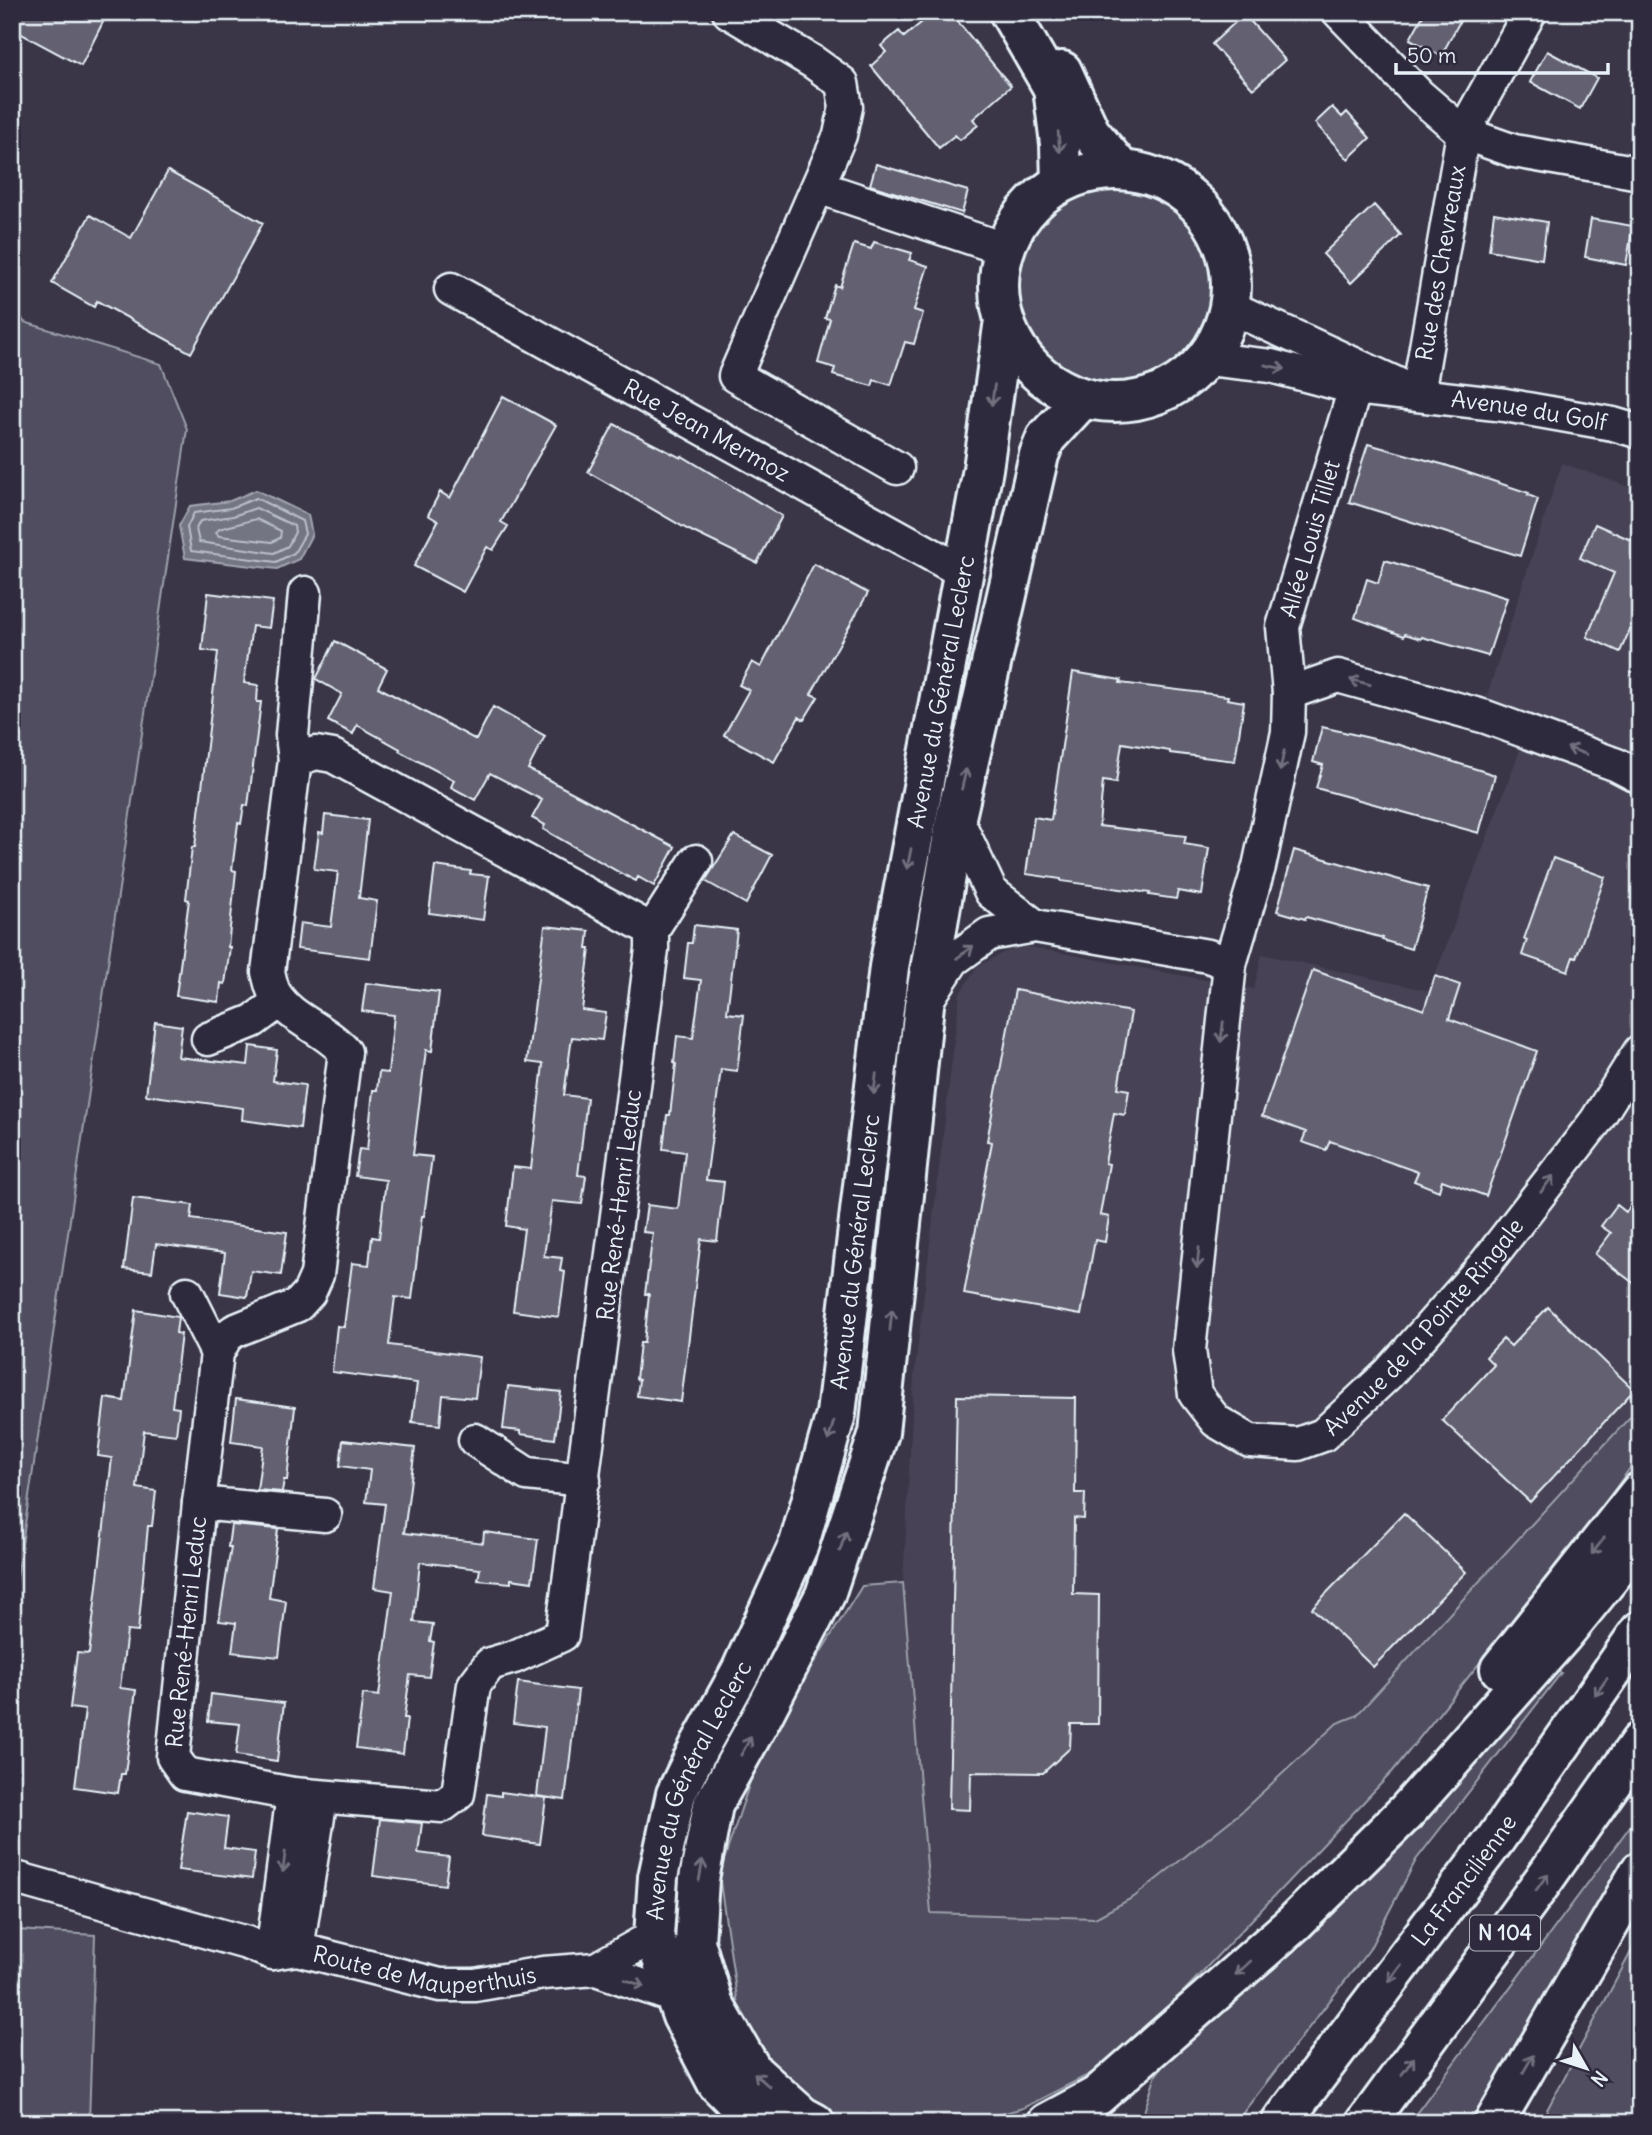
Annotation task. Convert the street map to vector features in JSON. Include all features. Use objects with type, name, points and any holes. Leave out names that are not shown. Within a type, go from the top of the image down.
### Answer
[{"type":"main road","points":[[1009,12],[1053,88],[1060,144],[1060,183]]},
{"type":"main road","points":[[1031,12],[1090,132],[1120,168]]},
{"type":"main road","points":[[1120,168],[1166,181],[1196,202],[1219,232],[1231,268],[1230,307],[1222,334],[1208,359],[1172,389],[1127,403],[1083,399],[1050,385],[1025,363],[1003,327],[998,295],[1004,249],[1020,218],[1060,183],[1087,173],[1120,168]]},
{"type":"main road","name":"Avenue du Général Leclerc","points":[[757,2123],[717,2083],[682,2016],[654,1936],[658,1877],[676,1794],[741,1671],[799,1544],[836,1414],[889,967],[983,469],[1003,327]]},
{"type":"main road","name":"Avenue du Général Leclerc","points":[[815,2123],[802,2116],[753,2072],[714,2005],[695,1942],[699,1879],[713,1805],[825,1595],[879,1433],[924,1005],[956,817],[1039,455],[1046,438],[1083,399]]},
{"type":"main road","points":[[1294,1923],[1328,1872],[1488,1684],[1640,1492]]},
{"type":"main road","points":[[1047,2123],[1097,2096],[1294,1923],[1406,1811],[1562,1636],[1640,1539]]},
{"type":"main road","name":"La Francilienne","points":[[1281,2123],[1495,1840],[1640,1631]]},
{"type":"main road","name":"N 104","points":[[1366,2123],[1545,1878],[1640,1742]]},
{"type":"main road","points":[[1494,2123],[1640,1871]]},
{"type":"street","points":[[729,12],[813,62],[842,83],[846,107],[840,135],[734,376],[897,468]]},
{"type":"street","name":"Rue des Chevreaux","points":[[1339,12],[1420,96],[1463,133]]},
{"type":"street","name":"Rue des Chevreaux","points":[[1418,394],[1463,133],[1530,12]]},
{"type":"street","points":[[1463,133],[1514,151],[1640,173]]},
{"type":"street","points":[[818,187],[1004,249]]},
{"type":"street","name":"Rue Jean Mermoz","points":[[451,289],[963,572]]},
{"type":"street","points":[[1230,307],[1418,394]]},
{"type":"street","name":"Avenue du Golf","points":[[1208,359],[1272,366],[1355,388],[1505,405],[1614,424],[1640,432]]},
{"type":"street","name":"Allée Louis Tillet","points":[[1289,693],[1283,627],[1355,388]]},
{"type":"street","points":[[217,1353],[226,1337],[234,1331],[298,1305],[309,1293],[317,1275],[345,1052],[335,1039],[280,1001],[274,992],[268,972],[295,760],[292,735],[305,593]]},
{"type":"street","points":[[1289,693],[1338,676],[1486,717],[1617,765],[1640,777]]},
{"type":"street","name":"Avenue de la Pointe Ringale","points":[[1289,693],[1288,732],[1262,853],[1230,964],[1189,1350],[1195,1394],[1216,1421],[1250,1441],[1298,1444],[1323,1435],[1388,1374],[1486,1264],[1595,1121],[1640,1051]]},
{"type":"street","points":[[295,760],[316,753],[333,756],[652,930]]},
{"type":"street","points":[[956,817],[991,891],[1035,926]]},
{"type":"street","name":"Rue René-Henri Leduc","points":[[217,1353],[173,1757],[185,1774],[307,1796],[442,1806],[458,1794],[474,1685],[489,1664],[514,1657],[562,1635],[652,949],[652,930],[696,861]]},
{"type":"street","points":[[924,1005],[953,960],[989,934],[1035,926],[1208,956],[1230,964]]},
{"type":"street","points":[[208,1039],[253,1021],[280,1001]]},
{"type":"street","points":[[187,1293],[217,1353]]},
{"type":"street","points":[[475,1440],[527,1474],[584,1480]]},
{"type":"street","name":"Rue René-Henri Leduc","points":[[199,1503],[325,1515]]},
{"type":"street","points":[[285,1951],[307,1796]]},
{"type":"street","name":"Route de Mauperthuis","points":[[12,1877],[247,1943],[440,1985],[475,1984],[542,1973],[596,1969],[675,1997]]},
{"type":"street","name":"Route de Mauperthuis","points":[[596,1969],[654,1936]]},
{"type":"shaded area","points":[[1113,189],[1151,197],[1183,218],[1204,250],[1212,288],[1204,326],[1183,358],[1151,379],[1113,387],[1075,379],[1043,358],[1022,326],[1014,288],[1022,250],[1043,218],[1075,197]]},
{"type":"shaded area","points":[[12,302],[24,322],[161,364],[187,429],[12,1612]]},
{"type":"shaded area","points":[[1562,463],[1640,491],[1640,1406],[1356,1716],[1337,1723],[1240,1813],[1134,1897],[1095,1918],[931,1913],[903,1583],[914,1377],[960,993],[978,966],[1019,945],[1254,989],[1262,954],[1429,991],[1532,718],[1485,702]]},
{"type":"shaded area","points":[[1640,1406],[1640,1454],[1583,1534],[1393,1771],[1185,1990],[1098,2070],[1023,2108],[968,2123],[851,2123],[823,2112],[781,2083],[739,2012],[719,1875],[762,1746],[862,1586],[903,1583],[931,1913],[1095,1918],[1134,1897],[1240,1813],[1337,1723],[1356,1716]]},
{"type":"shaded area","points":[[1555,1669],[1561,1673],[1416,1860],[1369,1950],[1235,2123],[1147,2123],[1143,2115],[1156,2075],[1175,2051]]},
{"type":"shaded area","points":[[1640,1813],[1640,1843],[1477,2123],[1409,2123]]},
{"type":"shaded area","points":[[12,1926],[17,1930],[95,1935],[89,2123],[12,2123]]},
{"type":"shaded area","points":[[1640,1935],[1640,2123],[1540,2123]]},
{"type":"water","points":[[256,490],[308,515],[312,534],[299,559],[277,569],[185,558],[179,526],[190,506],[230,501]]},
{"type":"building","points":[[12,12],[108,12],[81,66],[12,29]]},
{"type":"building","points":[[934,12],[950,12],[1011,86],[973,119],[978,125],[960,140],[955,135],[939,148],[871,66],[886,52],[881,46],[899,31],[904,37]]},
{"type":"building","points":[[1425,12],[1465,12],[1441,56],[1410,39]]},
{"type":"building","points":[[1244,14],[1285,60],[1253,89],[1212,44]]},
{"type":"building","points":[[1547,51],[1597,78],[1580,109],[1530,82]]},
{"type":"building","points":[[1332,107],[1342,117],[1347,112],[1370,138],[1348,159],[1315,123]]},
{"type":"building","points":[[876,164],[968,191],[962,213],[870,185]]},
{"type":"building","points":[[168,171],[263,223],[191,353],[97,301],[94,307],[52,283],[90,215],[131,238]]},
{"type":"building","points":[[1374,205],[1401,235],[1351,283],[1323,254]]},
{"type":"building","points":[[1494,213],[1547,222],[1542,259],[1489,250]]},
{"type":"building","points":[[1591,219],[1633,226],[1626,265],[1585,257]]},
{"type":"building","points":[[874,242],[912,253],[909,260],[928,266],[914,310],[923,313],[914,344],[905,342],[891,385],[874,380],[872,386],[833,375],[835,368],[818,363],[830,319],[825,318],[835,285],[840,287],[854,244],[871,249]]},
{"type":"building","points":[[503,396],[556,425],[501,522],[508,526],[493,550],[487,547],[463,592],[414,566],[438,521],[428,515],[440,492],[450,498]]},
{"type":"building","points":[[614,424],[681,458],[682,456],[782,516],[757,563],[687,529],[588,472]]},
{"type":"building","points":[[1368,444],[1445,465],[1529,493],[1528,495],[1538,499],[1520,556],[1349,502]]},
{"type":"building","points":[[1595,524],[1640,544],[1640,607],[1620,652],[1587,637],[1614,573],[1580,558]]},
{"type":"building","points":[[1385,560],[1507,598],[1488,656],[1422,637],[1404,636],[1355,618],[1367,579],[1378,583]]},
{"type":"building","points":[[814,564],[868,593],[811,694],[818,697],[804,720],[799,717],[774,762],[724,735],[749,690],[739,685],[752,662],[761,667]]},
{"type":"building","points":[[208,593],[273,601],[269,628],[252,626],[244,683],[258,685],[257,702],[261,702],[248,806],[244,805],[241,824],[238,823],[232,870],[236,871],[230,947],[225,984],[221,983],[219,1002],[176,996],[189,900],[186,899],[192,847],[195,847],[218,652],[202,650]]},
{"type":"building","points":[[335,641],[387,669],[378,687],[476,740],[493,707],[545,736],[528,769],[675,847],[654,886],[638,877],[636,881],[624,875],[543,829],[545,825],[532,818],[542,800],[490,773],[475,800],[451,787],[454,780],[357,725],[353,734],[328,721],[342,694],[316,679]]},
{"type":"building","points":[[1073,672],[1121,680],[1120,683],[1228,696],[1227,699],[1244,702],[1235,761],[1170,753],[1122,743],[1116,783],[1103,781],[1099,826],[1186,836],[1184,844],[1209,848],[1202,895],[1178,891],[1176,899],[1026,874],[1034,817],[1051,820]]},
{"type":"building","points":[[1322,727],[1400,745],[1495,775],[1479,833],[1316,788],[1323,765],[1313,762]]},
{"type":"building","points":[[325,815],[368,820],[359,898],[377,901],[370,958],[297,949],[300,923],[331,927],[338,872],[314,869],[319,832],[323,833]]},
{"type":"building","points":[[734,835],[772,855],[746,904],[705,881]]},
{"type":"building","points":[[1294,850],[1428,888],[1411,949],[1382,940],[1383,938],[1277,911]]},
{"type":"building","points":[[1553,858],[1605,877],[1576,958],[1573,957],[1568,971],[1522,955],[1527,940],[1524,939]]},
{"type":"building","points":[[435,866],[489,876],[483,920],[429,913]]},
{"type":"building","points":[[694,925],[737,930],[727,1013],[744,1015],[737,1071],[721,1069],[706,1180],[724,1182],[717,1241],[701,1239],[681,1402],[637,1396],[639,1380],[636,1379],[640,1343],[644,1343],[649,1294],[645,1294],[653,1233],[643,1232],[647,1205],[678,1209],[685,1152],[663,1149],[667,1115],[670,1115],[677,1036],[693,1038],[701,980],[684,978],[688,943],[692,943]]},
{"type":"building","points":[[545,926],[589,931],[587,949],[590,949],[582,1010],[606,1013],[602,1040],[572,1037],[564,1095],[587,1098],[578,1175],[586,1176],[582,1204],[552,1201],[544,1256],[562,1258],[560,1271],[565,1272],[559,1317],[513,1311],[524,1229],[506,1226],[513,1167],[531,1169],[543,1064],[527,1062]]},
{"type":"building","points":[[1313,970],[1424,1010],[1435,976],[1460,985],[1449,1019],[1537,1051],[1486,1196],[1442,1180],[1439,1191],[1414,1181],[1418,1172],[1330,1141],[1326,1150],[1302,1142],[1306,1132],[1262,1116]]},
{"type":"building","points":[[366,983],[439,992],[432,1051],[426,1050],[413,1155],[432,1157],[424,1216],[412,1299],[395,1297],[389,1345],[480,1357],[475,1398],[443,1395],[440,1425],[412,1422],[417,1383],[332,1372],[337,1326],[344,1327],[352,1263],[369,1265],[372,1237],[379,1238],[386,1180],[355,1176],[359,1149],[367,1150],[373,1090],[377,1090],[379,1072],[388,1073],[394,1015],[362,1011]]},
{"type":"building","points":[[1015,990],[1131,1012],[1118,1088],[1129,1090],[1125,1115],[1114,1113],[1105,1163],[1109,1164],[1100,1215],[1109,1217],[1105,1242],[1095,1240],[1081,1315],[964,1294],[992,1142],[987,1141]]},
{"type":"building","points":[[155,1022],[182,1026],[178,1057],[248,1065],[250,1046],[277,1050],[273,1081],[305,1085],[300,1128],[242,1120],[243,1108],[146,1095]]},
{"type":"building","points":[[1640,1195],[1640,1288],[1595,1254],[1611,1233],[1601,1226],[1617,1205],[1626,1212]]},
{"type":"building","points":[[133,1198],[193,1205],[191,1219],[287,1232],[281,1275],[251,1271],[247,1297],[220,1293],[225,1253],[156,1244],[152,1272],[124,1269]]},
{"type":"building","points":[[1548,1307],[1634,1390],[1530,1502],[1442,1420],[1494,1365],[1486,1357],[1503,1339],[1511,1346]]},
{"type":"building","points":[[136,1310],[178,1317],[176,1333],[181,1334],[172,1407],[179,1408],[176,1435],[144,1431],[137,1488],[156,1491],[152,1526],[148,1526],[138,1632],[127,1631],[120,1688],[136,1690],[125,1774],[121,1774],[118,1793],[75,1787],[85,1710],[70,1708],[77,1653],[89,1654],[112,1458],[98,1456],[105,1398],[124,1401]]},
{"type":"building","points":[[508,1386],[561,1392],[555,1439],[503,1429]]},
{"type":"building","points":[[957,1396],[1076,1398],[1075,1493],[1085,1493],[1084,1519],[1074,1518],[1073,1594],[1099,1595],[1098,1724],[1071,1724],[1070,1748],[1043,1773],[971,1772],[970,1810],[949,1809]]},
{"type":"building","points":[[236,1399],[295,1407],[287,1480],[284,1480],[282,1492],[257,1490],[263,1446],[231,1442]]},
{"type":"building","points":[[343,1440],[415,1448],[404,1533],[483,1543],[484,1532],[538,1539],[532,1582],[511,1579],[511,1583],[478,1580],[480,1569],[420,1562],[414,1622],[433,1624],[430,1641],[434,1642],[429,1677],[410,1675],[404,1718],[407,1718],[403,1754],[356,1748],[363,1694],[379,1696],[393,1591],[374,1588],[385,1504],[366,1502],[370,1470],[340,1466]]},
{"type":"building","points":[[1404,1513],[1466,1572],[1373,1667],[1312,1608]]},
{"type":"building","points":[[231,1525],[278,1529],[269,1598],[286,1601],[279,1657],[232,1652],[236,1623],[219,1621],[231,1547],[228,1547]]},
{"type":"building","points":[[518,1682],[578,1690],[565,1800],[537,1796],[545,1727],[513,1723]]},
{"type":"building","points":[[211,1694],[284,1703],[277,1761],[236,1755],[240,1724],[208,1721]]},
{"type":"building","points":[[501,1792],[546,1798],[540,1844],[482,1836],[487,1794],[501,1796]]},
{"type":"building","points":[[187,1811],[228,1817],[224,1848],[255,1852],[252,1879],[178,1870]]},
{"type":"building","points":[[380,1819],[422,1823],[418,1853],[449,1857],[445,1885],[373,1876]]}]
